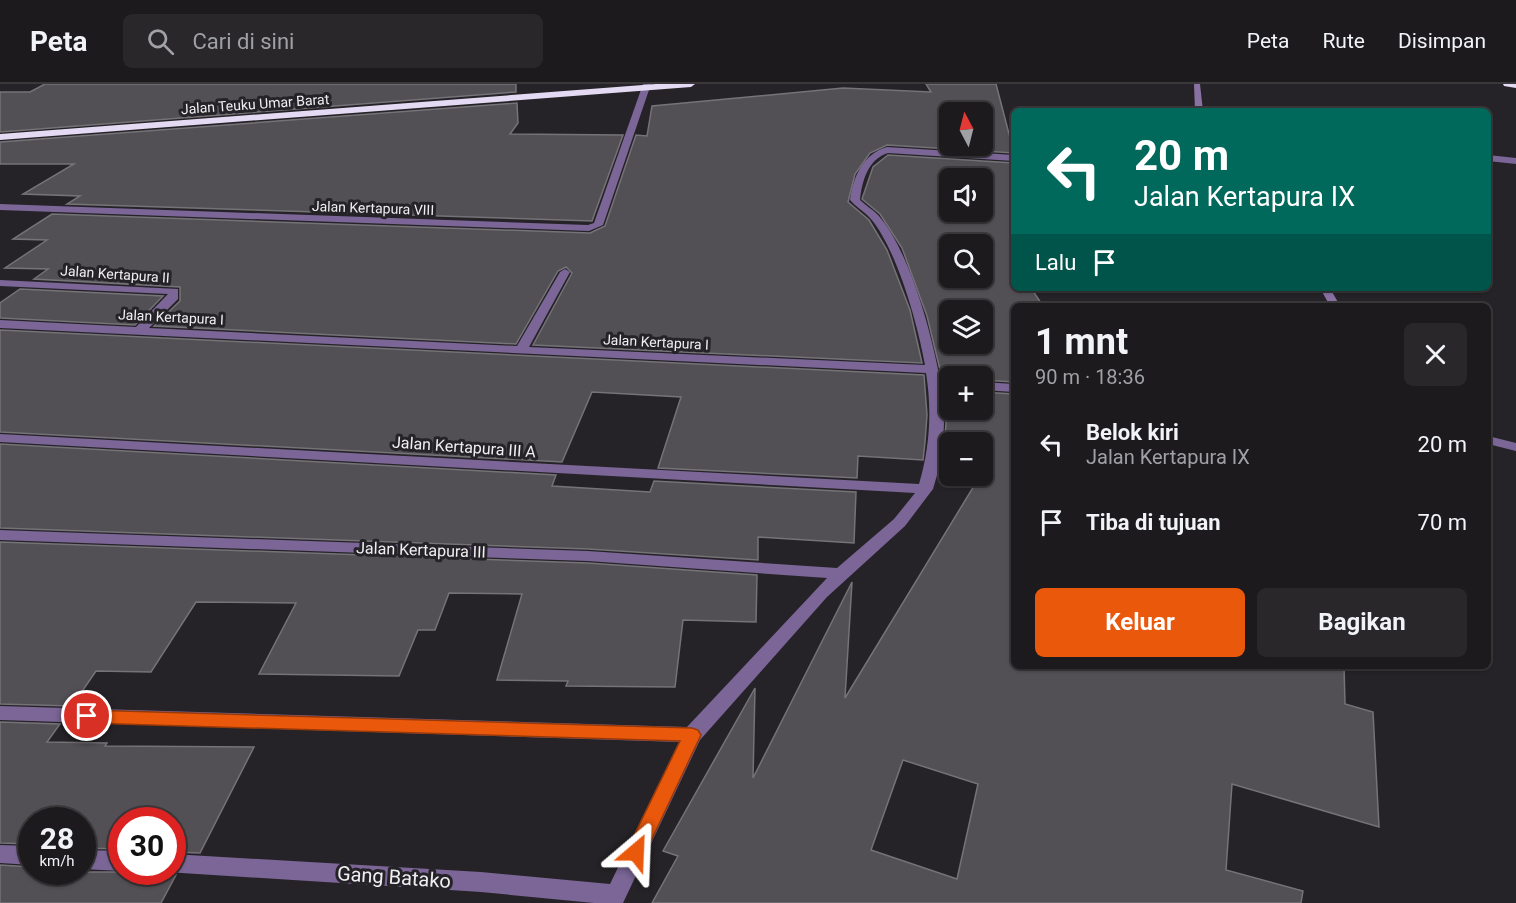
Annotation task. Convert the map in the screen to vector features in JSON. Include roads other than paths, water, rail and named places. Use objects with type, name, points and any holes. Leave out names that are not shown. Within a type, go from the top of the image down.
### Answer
[{"type":"highway","name":"Jalan Teuku Umar Barat","points":[[0,137],[691,84]]},
{"type":"highway","points":[[1508,84],[1516,85]]},
{"type":"street","name":"Jalan Kertapura VIII","points":[[0,207],[555,228],[595,227],[598,225],[646,86]]},
{"type":"street","points":[[614,899],[692,735],[841,574],[880,541],[926,489],[933,467],[937,431],[938,379],[918,307],[878,220],[855,200],[857,185],[867,165],[881,150],[1011,158]]},
{"type":"street","points":[[1491,158],[1516,161]]},
{"type":"street","points":[[521,350],[565,272]]},
{"type":"street","name":"Jalan Kertapura II","points":[[0,283],[174,291],[174,297],[139,331]]},
{"type":"street","name":"Jalan Kertapura I","points":[[0,324],[892,369],[938,379]]},
{"type":"street","points":[[993,387],[1011,388]]},
{"type":"street","name":"Jalan Kertapura III A","points":[[0,438],[926,489]]},
{"type":"street","points":[[1491,441],[1516,447]]},
{"type":"street","name":"Jalan Kertapura III","points":[[0,535],[588,556],[841,574]]},
{"type":"street","points":[[0,713],[692,735]]},
{"type":"street","points":[[0,854],[18,855]]},
{"type":"street","name":"Gang Batako","points":[[186,865],[457,880],[614,899]]},
{"type":"waterway","points":[[1197,84],[1199,108]]},
{"type":"waterway","points":[[1327,291],[1333,303]]}]
